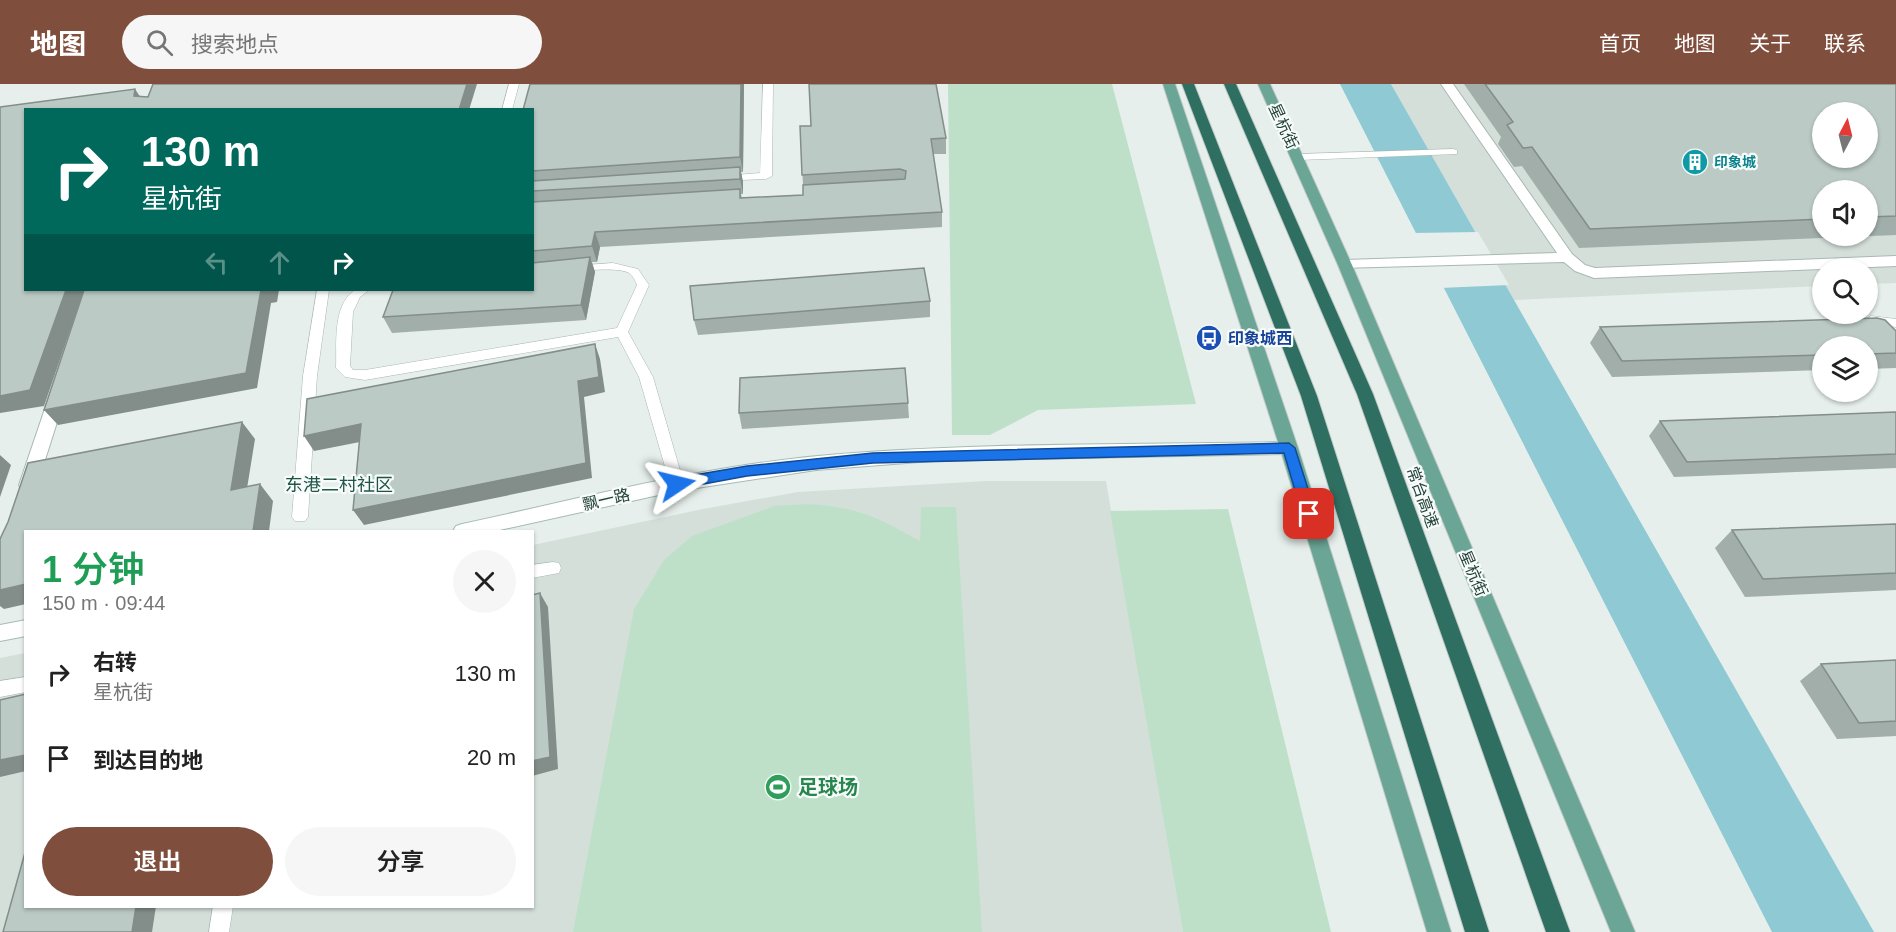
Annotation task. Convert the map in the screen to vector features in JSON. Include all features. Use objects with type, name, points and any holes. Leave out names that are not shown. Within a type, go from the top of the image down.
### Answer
[{"type":"highway","points":[[1188,84],[1309,396],[1477,932]]},
{"type":"highway","name":"常台高速","points":[[1230,84],[1365,394],[1558,932]]},
{"type":"main road","points":[[1169,84],[1289,448],[1439,932]]},
{"type":"main road","name":"星杭街","points":[[1264,84],[1299,157],[1345,265],[1623,932]]},
{"type":"street","points":[[1447,84],[1567,257],[1580,268],[1594,273],[1896,261]]},
{"type":"street","points":[[1345,265],[1567,257]]},
{"type":"street","points":[[23,502],[65,373]]},
{"type":"street","name":"飘一路","points":[[467,530],[747,471],[873,458],[1289,448]]},
{"type":"street","points":[[0,633],[24,628]]},
{"type":"lane","points":[[508,108],[514,84]]},
{"type":"lane","points":[[707,180],[766,176],[768,84]]},
{"type":"lane","points":[[1299,157],[1453,152]]},
{"type":"lane","points":[[534,273],[609,267],[631,269],[640,277],[643,285],[622,332]]},
{"type":"lane","points":[[300,518],[310,376],[323,291]]},
{"type":"lane","points":[[360,291],[347,303],[343,368],[351,374],[365,375],[622,332]]},
{"type":"lane","points":[[1882,335],[1868,319],[1896,323]]},
{"type":"lane","points":[[622,332],[646,377],[677,484]]},
{"type":"lane","points":[[534,572],[553,568]]},
{"type":"lane","points":[[0,689],[24,684]]},
{"type":"lane","points":[[219,932],[223,908]]},
{"type":"shaded area","name":"印象城","points":[[1391,84],[1896,84],[1896,283],[1878,284],[1878,258],[1812,258],[1812,286],[1514,300]]},
{"type":"shaded area","points":[[986,481],[1106,481],[1183,932],[0,932],[0,658],[24,653],[24,908],[534,908],[534,545],[703,509],[798,492]]},
{"type":"green space","points":[[948,84],[1112,84],[1196,404],[1038,410],[990,435],[952,435]]},
{"type":"green space","points":[[825,505],[867,515],[920,541],[921,507],[956,507],[982,932],[573,932],[634,609],[664,560],[692,536],[774,506]]},
{"type":"green space","points":[[1228,509],[1331,932],[1183,932],[1110,511]]},
{"type":"water","points":[[1340,84],[1391,84],[1874,932],[1772,932]]},
{"type":"pier","points":[[1478,232],[1509,285],[1440,288],[1412,233]]},
{"type":"building","points":[[153,84],[467,84],[460,108],[24,108],[24,291],[66,291],[30,390],[0,396],[0,107],[135,89],[134,96],[148,97]]},
{"type":"building","points":[[530,84],[741,84],[740,157],[534,171],[534,108],[524,108]]},
{"type":"building","points":[[809,84],[936,84],[946,138],[931,139],[942,212],[595,232],[592,246],[534,251],[534,202],[740,189],[740,198],[803,195],[803,185],[905,179],[906,171],[900,169],[802,175],[800,126],[811,126]]},
{"type":"building","name":"印象城","points":[[1485,84],[1896,84],[1896,216],[1878,217],[1878,180],[1812,180],[1812,219],[1590,229],[1532,147],[1523,148],[1507,125],[1513,122]]},
{"type":"building","points":[[740,167],[740,179],[534,191],[534,181]]},
{"type":"building","points":[[590,257],[581,305],[383,317],[393,291],[534,291],[534,263]]},
{"type":"building","points":[[924,268],[930,301],[694,320],[690,286]]},
{"type":"building","points":[[84,291],[261,291],[246,373],[44,410]]},
{"type":"building","points":[[1878,318],[1885,320],[1896,331],[1896,353],[1878,354],[1878,336],[1812,336],[1812,355],[1622,361],[1600,327],[1812,320],[1812,324],[1878,324]]},
{"type":"building","points":[[595,344],[599,377],[578,381],[586,463],[353,510],[361,424],[304,436],[307,399]]},
{"type":"building","points":[[905,368],[908,403],[739,413],[740,378]]},
{"type":"building","points":[[1896,412],[1896,454],[1687,462],[1660,421]]},
{"type":"building","points":[[242,422],[231,490],[260,484],[253,530],[24,530],[24,584],[0,590],[0,539],[28,463]]},
{"type":"building","points":[[1896,524],[1896,573],[1763,579],[1732,530]]},
{"type":"building","points":[[540,593],[550,757],[534,761],[534,594]]},
{"type":"building","points":[[1896,660],[1896,721],[1859,723],[1821,664]]},
{"type":"building","points":[[24,694],[24,755],[0,760],[0,700]]},
{"type":"building","points":[[24,856],[24,908],[136,908],[132,932],[3,932]]},
{"type":"place","name":"印象城","points":[[1695,162]]},
{"type":"place","name":"印象城西","points":[[1209,338]]},
{"type":"place","name":"足球场","points":[[778,787]]},
{"type":"district","name":"东港二村社区","points":[[339,485]]},
{"type":"route","points":[[677,484],[747,471],[873,458],[1289,448],[1309,514]]}]
